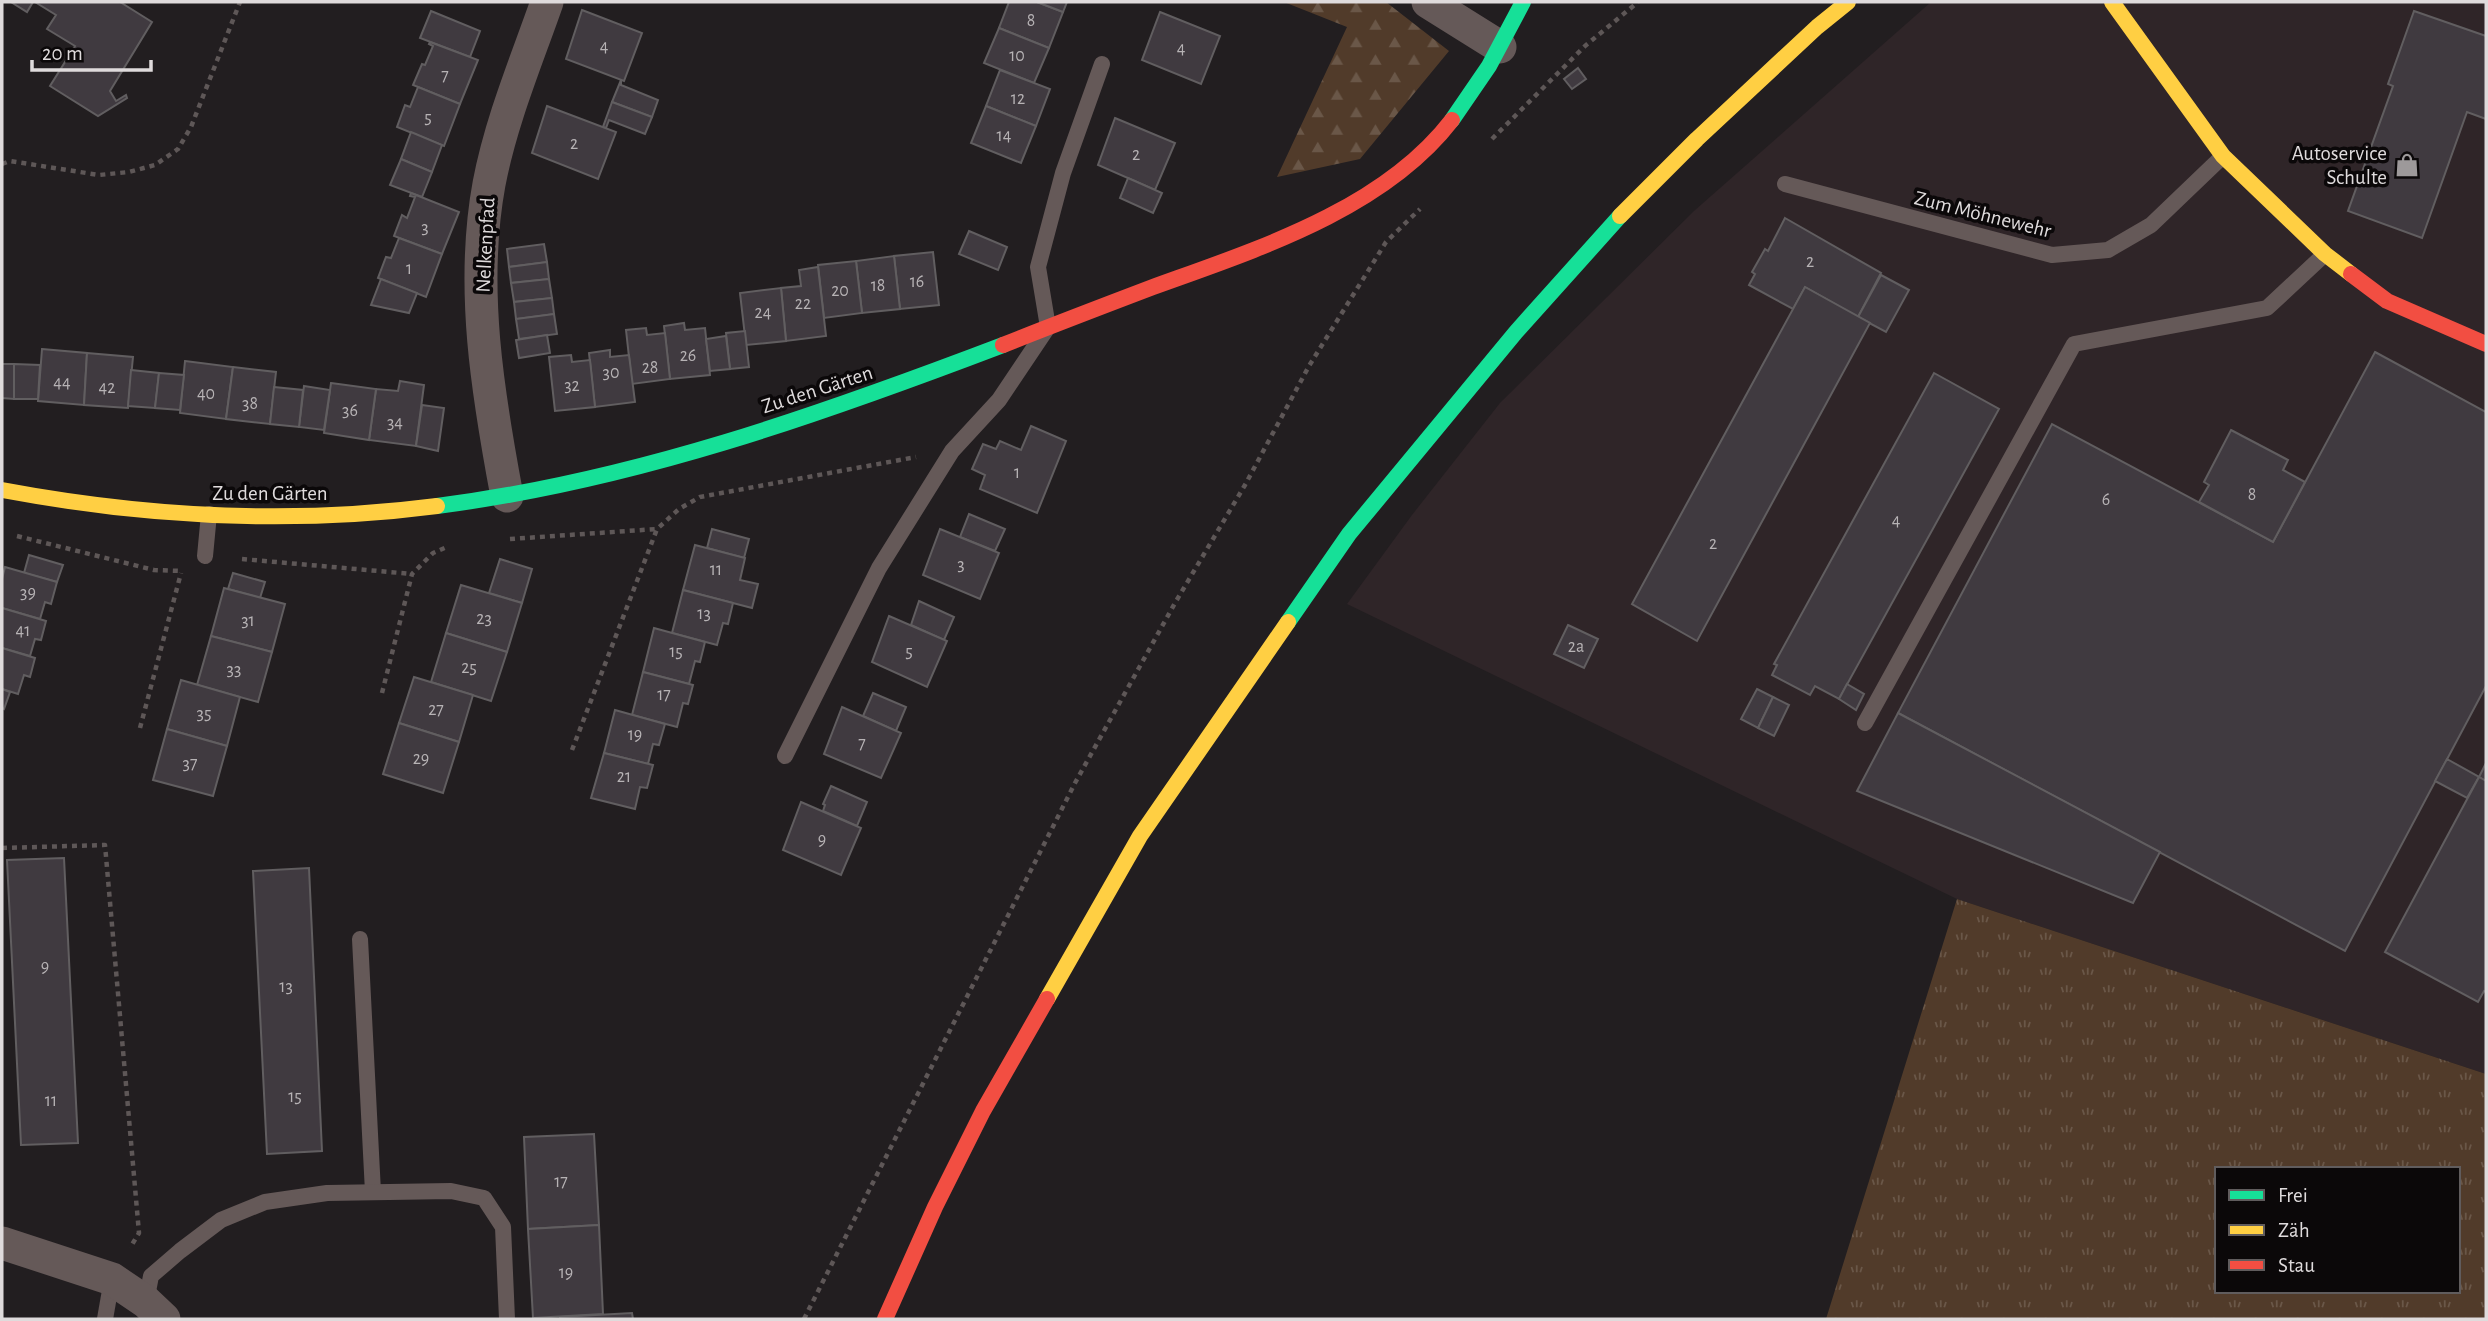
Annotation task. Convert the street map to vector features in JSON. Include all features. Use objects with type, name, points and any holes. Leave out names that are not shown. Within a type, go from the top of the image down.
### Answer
[{"type":"street","name":"Nelkenpfad","points":[[507,496],[483,343],[481,270],[489,186],[495,161],[507,113],[547,2]]},
{"type":"street","points":[[1428,2],[1500,47]]},
{"type":"street","name":"Zu den Gärten","points":[[2,490],[98,506],[209,514],[382,512],[507,496],[570,484],[694,451],[927,374],[1291,233],[1362,198],[1416,159],[1464,107],[1523,2]]},
{"type":"street","points":[[885,1319],[935,1207],[983,1111],[1140,836],[1349,534],[1516,332],[1623,213],[1707,129],[1817,27],[1848,2]]},
{"type":"street","points":[[2112,2],[2223,156],[2325,254],[2387,301],[2486,344]]},
{"type":"street","points":[[2,1243],[112,1279],[155,1311]]},
{"type":"lane","points":[[785,756],[879,568],[952,451],[999,400],[1048,327],[1038,267],[1063,173],[1102,64]]},
{"type":"lane","name":"Zum Möhnewehr","points":[[1785,184],[2052,255],[2108,250],[2130,238],[2151,225],[2223,156]]},
{"type":"lane","points":[[1864,723],[2074,344],[2267,308],[2325,254]]},
{"type":"lane","points":[[205,556],[209,514]]},
{"type":"lane","points":[[360,939],[373,1192]]},
{"type":"lane","points":[[155,1311],[151,1276],[221,1220],[265,1202],[327,1193],[451,1191],[484,1198],[503,1227],[507,1319]]},
{"type":"lane","points":[[105,1319],[112,1279]]},
{"type":"path","points":[[2,164],[10,161],[99,175],[129,172],[155,165],[178,149],[191,127],[240,2]]},
{"type":"path","points":[[1490,141],[1585,46],[1638,2]]},
{"type":"path","points":[[804,1319],[1075,783],[1168,615],[1245,485],[1309,366],[1378,253],[1385,242],[1422,207]]},
{"type":"path","points":[[572,750],[657,529],[679,509],[700,497],[952,451]]},
{"type":"path","points":[[497,540],[657,529]]},
{"type":"path","points":[[14,536],[154,569],[181,572],[205,556],[412,574]]},
{"type":"path","points":[[382,692],[412,574],[433,553],[457,542]]},
{"type":"path","points":[[140,727],[181,572]]},
{"type":"path","points":[[2,848],[105,845],[139,1233],[112,1279]]},
{"type":"shaded area","points":[[1931,2],[2486,2],[2486,1074],[1957,899],[1347,604],[1412,515],[1500,403],[1694,211]]},
{"type":"green space","points":[[1284,2],[1386,2],[1449,51],[1360,159],[1277,177],[1347,27]]},
{"type":"green space","points":[[1957,899],[2486,1074],[2486,1319],[1826,1319]]},
{"type":"building","points":[[11,2],[33,2],[27,12]]},
{"type":"building","points":[[35,2],[120,2],[152,22],[110,91],[116,101],[126,95],[127,98],[98,116],[50,86],[75,46],[47,29],[56,15]]},
{"type":"building","points":[[1009,2],[1037,2],[1063,12],[1049,48],[999,28]]},
{"type":"building","points":[[1037,2],[1067,2],[1063,12]]},
{"type":"building","points":[[582,10],[642,33],[624,81],[566,59]]},
{"type":"building","points":[[431,11],[480,31],[470,57],[420,38]]},
{"type":"building","name":"Autoservice Schulte","points":[[2414,11],[2486,36],[2486,119],[2467,112],[2422,238],[2348,211],[2393,86],[2388,84]]},
{"type":"building","points":[[1160,12],[1220,36],[1201,84],[1142,60]]},
{"type":"building","points":[[999,28],[1049,48],[1034,83],[984,63]]},
{"type":"building","points":[[430,42],[478,60],[460,104],[413,85],[433,46]]},
{"type":"building","points":[[1578,68],[1586,79],[1572,89],[1564,79]]},
{"type":"building","points":[[1000,70],[1050,89],[1036,126],[986,106]]},
{"type":"building","points":[[621,80],[621,85],[658,100],[652,117],[612,102]]},
{"type":"building","points":[[418,87],[460,104],[444,146],[397,127],[405,105],[410,107]]},
{"type":"building","points":[[612,102],[652,117],[645,134],[609,120],[606,128],[603,127]]},
{"type":"building","points":[[547,106],[616,132],[598,179],[532,153]]},
{"type":"building","points":[[986,106],[1036,126],[1021,163],[971,143]]},
{"type":"building","points":[[1115,118],[1175,143],[1155,190],[1098,165]]},
{"type":"building","points":[[411,132],[442,145],[432,172],[401,159]]},
{"type":"building","points":[[401,159],[432,172],[422,197],[390,185]]},
{"type":"building","points":[[1128,178],[1162,193],[1153,213],[1120,198]]},
{"type":"building","points":[[411,193],[459,212],[442,254],[394,236],[402,215],[407,218],[415,197],[410,196]]},
{"type":"building","points":[[1785,218],[1881,273],[1858,317],[1805,287],[1793,309],[1749,285],[1755,274],[1752,272],[1765,249],[1768,251]]},
{"type":"building","points":[[969,231],[1007,247],[998,270],[959,254]]},
{"type":"building","points":[[399,238],[442,254],[426,297],[378,278],[386,257],[391,258]]},
{"type":"building","points":[[544,244],[547,262],[509,267],[507,249]]},
{"type":"building","points":[[933,252],[939,305],[900,309],[894,256]]},
{"type":"building","points":[[894,256],[900,309],[862,313],[856,261]]},
{"type":"building","points":[[856,261],[862,313],[824,318],[818,265]]},
{"type":"building","points":[[547,262],[549,279],[511,283],[509,267]]},
{"type":"building","points":[[818,267],[826,336],[786,341],[781,288],[801,286],[799,270]]},
{"type":"building","points":[[1881,275],[1909,290],[1886,332],[1858,317]]},
{"type":"building","points":[[381,279],[417,293],[409,313],[371,305]]},
{"type":"building","points":[[549,279],[552,298],[514,302],[511,283]]},
{"type":"building","points":[[1805,287],[1870,323],[1697,641],[1632,604]]},
{"type":"building","points":[[781,288],[786,341],[746,345],[740,293]]},
{"type":"building","points":[[552,298],[554,314],[516,319],[514,302]]},
{"type":"building","points":[[554,314],[557,334],[519,339],[516,319]]},
{"type":"building","points":[[684,323],[685,330],[705,328],[710,375],[670,379],[664,326]]},
{"type":"building","points":[[646,328],[647,335],[665,333],[670,379],[632,384],[626,330]]},
{"type":"building","points":[[745,331],[749,367],[730,369],[726,333]]},
{"type":"building","points":[[547,335],[550,353],[519,358],[516,340]]},
{"type":"building","points":[[726,336],[730,369],[710,371],[706,339]]},
{"type":"building","points":[[42,349],[87,353],[84,405],[38,401]]},
{"type":"building","points":[[610,350],[610,357],[629,355],[635,402],[595,407],[589,353]]},
{"type":"building","points":[[2375,352],[2486,412],[2486,686],[2345,951],[1898,713],[2052,424],[2273,542]]},
{"type":"building","points":[[87,353],[133,357],[128,408],[84,405]]},
{"type":"building","points":[[571,355],[572,362],[590,360],[595,407],[555,411],[549,357]]},
{"type":"building","points":[[185,361],[233,367],[226,419],[180,413]]},
{"type":"building","points":[[2,364],[14,364],[14,399],[2,398]]},
{"type":"building","points":[[14,364],[40,365],[38,399],[14,399]]},
{"type":"building","points":[[233,367],[276,372],[270,424],[226,419]]},
{"type":"building","points":[[131,370],[159,373],[155,408],[128,406]]},
{"type":"building","points":[[159,373],[184,375],[180,410],[155,408]]},
{"type":"building","points":[[1934,373],[1999,409],[1839,699],[1815,686],[1810,695],[1772,675],[1777,665],[1774,664]]},
{"type":"building","points":[[400,381],[424,385],[416,446],[369,440],[376,389],[398,391]]},
{"type":"building","points":[[331,383],[376,389],[369,440],[324,433]]},
{"type":"building","points":[[304,386],[330,390],[324,430],[299,427]]},
{"type":"building","points":[[274,387],[303,390],[299,427],[270,424]]},
{"type":"building","points":[[422,405],[444,408],[438,451],[416,446]]},
{"type":"building","points":[[1031,426],[1066,441],[1037,513],[980,489],[985,475],[972,469],[983,444],[996,449],[1000,441],[1021,450]]},
{"type":"building","points":[[2231,430],[2288,460],[2283,470],[2305,482],[2273,542],[2199,502],[2209,485],[2204,482]]},
{"type":"building","points":[[969,514],[1005,529],[995,551],[960,537]]},
{"type":"building","points":[[712,529],[749,539],[744,558],[707,548]]},
{"type":"building","points":[[940,529],[999,553],[980,599],[923,575]]},
{"type":"building","points":[[695,545],[745,558],[740,580],[758,584],[752,608],[683,590]]},
{"type":"building","points":[[29,555],[63,565],[57,582],[24,573]]},
{"type":"building","points":[[500,559],[532,569],[522,603],[489,593]]},
{"type":"building","points":[[5,567],[57,582],[51,604],[45,602],[40,619],[2,608],[2,579]]},
{"type":"building","points":[[233,573],[265,582],[260,598],[228,589]]},
{"type":"building","points":[[461,585],[522,603],[507,652],[446,633]]},
{"type":"building","points":[[224,588],[285,604],[272,652],[211,636]]},
{"type":"building","points":[[683,590],[733,603],[728,624],[723,623],[717,645],[672,633]]},
{"type":"building","points":[[919,601],[954,617],[944,640],[911,625]]},
{"type":"building","points":[[2,608],[46,621],[41,640],[35,639],[30,656],[2,648]]},
{"type":"building","points":[[889,616],[947,641],[927,687],[872,662]]},
{"type":"building","points":[[1568,625],[1598,639],[1584,668],[1554,654]]},
{"type":"building","points":[[654,628],[705,642],[700,662],[695,661],[689,684],[643,672]]},
{"type":"building","points":[[446,633],[507,652],[491,701],[431,682]]},
{"type":"building","points":[[211,636],[272,652],[258,702],[197,685]]},
{"type":"building","points":[[2,648],[35,658],[30,677],[24,675],[18,694],[2,689]]},
{"type":"building","points":[[643,672],[693,685],[688,704],[683,703],[677,727],[632,715]]},
{"type":"building","points":[[414,677],[473,695],[459,742],[399,723]]},
{"type":"building","points":[[181,680],[240,697],[227,746],[167,729]]},
{"type":"building","points":[[1847,684],[1864,694],[1856,710],[1839,699]]},
{"type":"building","points":[[2,689],[10,692],[4,709],[2,708]]},
{"type":"building","points":[[1757,689],[1773,697],[1758,728],[1741,719]]},
{"type":"building","points":[[873,693],[906,707],[896,731],[863,716]]},
{"type":"building","points":[[1773,697],[1789,705],[1774,736],[1758,728]]},
{"type":"building","points":[[842,707],[901,733],[881,778],[824,754]]},
{"type":"building","points":[[615,710],[665,724],[659,745],[653,744],[648,764],[604,753]]},
{"type":"building","points":[[1898,713],[2160,852],[2133,903],[1857,791]]},
{"type":"building","points":[[399,723],[459,742],[443,793],[383,774]]},
{"type":"building","points":[[167,729],[227,746],[213,796],[153,780]]},
{"type":"building","points":[[604,753],[653,765],[647,788],[640,787],[635,809],[591,798]]},
{"type":"building","points":[[2447,759],[2479,777],[2467,798],[2435,781]]},
{"type":"building","points":[[2486,763],[2486,781],[2479,777]]},
{"type":"building","points":[[2479,777],[2486,781],[2486,992],[2484,991],[2478,1002],[2385,952]]},
{"type":"building","points":[[831,786],[867,802],[857,826],[823,811],[823,804]]},
{"type":"building","points":[[801,802],[861,828],[841,875],[783,850]]},
{"type":"building","points":[[64,858],[78,1143],[21,1145],[7,860]]},
{"type":"building","points":[[309,868],[322,1151],[267,1154],[253,871]]},
{"type":"building","points":[[594,1134],[599,1225],[528,1229],[524,1137]]},
{"type":"building","points":[[599,1225],[603,1314],[533,1318],[528,1229]]},
{"type":"building","points":[[632,1313],[633,1319],[560,1319],[560,1317]]},
{"type":"traffic: fast","points":[[1452,120],[1489,66],[1523,2]]},
{"type":"traffic: fast","points":[[1288,622],[1349,534],[1516,332],[1620,216]]},
{"type":"traffic: fast","points":[[437,506],[510,495],[654,463],[795,420],[1003,345]]},
{"type":"traffic: slow","points":[[1620,216],[1697,139],[1817,27],[1848,2]]},
{"type":"traffic: slow","points":[[2112,2],[2223,156],[2325,254],[2351,274]]},
{"type":"traffic: slow","points":[[2,490],[110,507],[219,515],[328,515],[437,506]]},
{"type":"traffic: slow","points":[[1047,999],[1140,836],[1288,622]]},
{"type":"traffic: jam","points":[[1003,345],[1274,242],[1315,223],[1354,203],[1391,179],[1424,151],[1452,120]]},
{"type":"traffic: jam","points":[[2351,274],[2387,301],[2486,344]]},
{"type":"traffic: jam","points":[[885,1319],[935,1207],[983,1111],[1047,999]]},
{"type":"place","name":"Autoservice Schulte","points":[[2407,165]]}]
